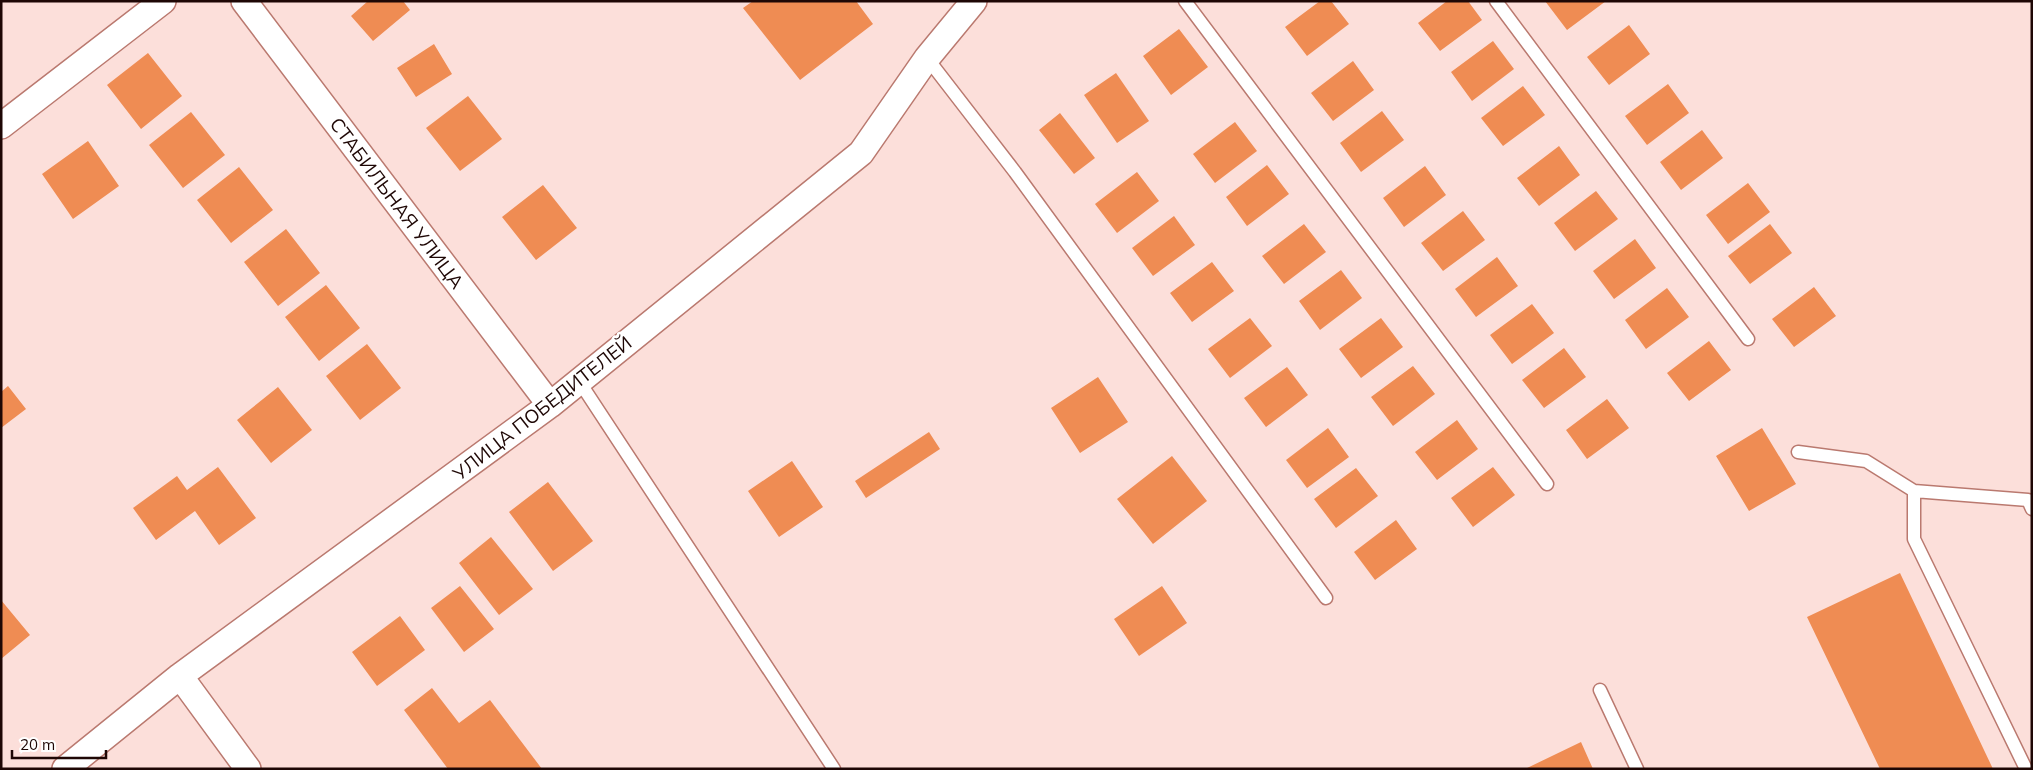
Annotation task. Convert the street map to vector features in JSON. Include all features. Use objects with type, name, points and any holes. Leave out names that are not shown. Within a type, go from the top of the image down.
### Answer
[{"type":"street","points":[[1,126],[163,1]]},
{"type":"street","name":"СТАБИЛЬНАЯ УЛИЦА","points":[[244,1],[550,405]]},
{"type":"street","name":"УЛИЦА ПОБЕДИТЕЛЕЙ","points":[[65,769],[180,676],[550,405],[861,153],[927,58],[974,1]]},
{"type":"street","points":[[180,676],[248,769]]},
{"type":"lane","points":[[1185,1],[1547,484]]},
{"type":"lane","points":[[1496,1],[1748,339]]},
{"type":"lane","points":[[927,58],[1015,172],[1326,598]]},
{"type":"lane","points":[[579,381],[834,769]]},
{"type":"lane","points":[[1798,452],[1866,461],[1914,491],[2028,500],[2032,509]]},
{"type":"lane","points":[[1914,491],[1914,539],[2026,769]]},
{"type":"lane","points":[[1600,690],[1637,769]]},
{"type":"building","points":[[368,1],[403,1],[410,10],[373,41],[351,16]]},
{"type":"building","points":[[753,1],[856,1],[873,24],[800,80],[743,8]]},
{"type":"building","points":[[1320,1],[1331,1],[1349,24],[1307,56],[1285,27]]},
{"type":"building","points":[[1447,1],[1468,1],[1482,20],[1440,51],[1418,23]]},
{"type":"building","points":[[1545,1],[1606,1],[1567,30]]},
{"type":"building","points":[[1629,25],[1650,54],[1609,85],[1587,57]]},
{"type":"building","points":[[1179,29],[1208,67],[1171,95],[1143,56]]},
{"type":"building","points":[[1493,41],[1514,69],[1472,101],[1451,72]]},
{"type":"building","points":[[434,44],[452,74],[416,97],[397,68]]},
{"type":"building","points":[[148,53],[182,96],[141,129],[107,85]]},
{"type":"building","points":[[1353,61],[1374,90],[1333,121],[1311,93]]},
{"type":"building","points":[[1116,73],[1149,121],[1117,143],[1084,95]]},
{"type":"building","points":[[1668,84],[1689,113],[1647,145],[1625,116]]},
{"type":"building","points":[[1523,86],[1545,115],[1503,146],[1481,118]]},
{"type":"building","points":[[468,96],[502,139],[460,171],[426,128]]},
{"type":"building","points":[[1382,111],[1404,140],[1361,172],[1340,143]]},
{"type":"building","points":[[191,112],[225,155],[183,188],[149,145]]},
{"type":"building","points":[[1060,113],[1095,158],[1074,174],[1039,130]]},
{"type":"building","points":[[1235,122],[1257,151],[1215,183],[1193,154]]},
{"type":"building","points":[[1702,130],[1723,158],[1681,190],[1660,162]]},
{"type":"building","points":[[88,141],[119,186],[73,219],[42,174]]},
{"type":"building","points":[[1559,146],[1580,175],[1539,206],[1517,178]]},
{"type":"building","points":[[1267,165],[1289,194],[1247,226],[1226,197]]},
{"type":"building","points":[[1425,166],[1446,195],[1404,227],[1383,198]]},
{"type":"building","points":[[239,167],[273,210],[231,243],[197,200]]},
{"type":"building","points":[[1137,172],[1159,201],[1117,233],[1095,204]]},
{"type":"building","points":[[1748,183],[1770,212],[1728,244],[1706,215]]},
{"type":"building","points":[[543,185],[577,228],[536,260],[502,217]]},
{"type":"building","points":[[1596,191],[1618,219],[1575,251],[1554,223]]},
{"type":"building","points":[[1463,211],[1485,240],[1443,271],[1421,243]]},
{"type":"building","points":[[1174,216],[1195,245],[1153,276],[1132,248]]},
{"type":"building","points":[[1304,224],[1326,252],[1284,284],[1262,256]]},
{"type":"building","points":[[1770,224],[1792,253],[1750,284],[1728,256]]},
{"type":"building","points":[[286,229],[320,273],[278,306],[244,262]]},
{"type":"building","points":[[1635,239],[1656,268],[1614,299],[1593,271]]},
{"type":"building","points":[[1497,257],[1518,286],[1476,317],[1455,289]]},
{"type":"building","points":[[1212,262],[1234,291],[1192,322],[1170,293]]},
{"type":"building","points":[[1341,270],[1362,298],[1320,330],[1299,301]]},
{"type":"building","points":[[326,285],[360,328],[319,361],[285,317]]},
{"type":"building","points":[[1814,287],[1836,316],[1794,347],[1772,319]]},
{"type":"building","points":[[1667,288],[1689,317],[1646,349],[1625,320]]},
{"type":"building","points":[[1532,304],[1554,333],[1512,364],[1490,335]]},
{"type":"building","points":[[1250,318],[1272,346],[1230,378],[1208,349]]},
{"type":"building","points":[[1381,318],[1403,347],[1361,378],[1339,349]]},
{"type":"building","points":[[1709,341],[1731,370],[1689,401],[1667,373]]},
{"type":"building","points":[[367,344],[401,388],[360,420],[326,376]]},
{"type":"building","points":[[1564,348],[1586,377],[1544,408],[1522,380]]},
{"type":"building","points":[[1413,366],[1435,394],[1393,426],[1371,397]]},
{"type":"building","points":[[1287,367],[1308,395],[1266,427],[1244,398]]},
{"type":"building","points":[[1098,377],[1128,422],[1080,453],[1051,408]]},
{"type":"building","points":[[8,386],[26,409],[1,428],[1,392]]},
{"type":"building","points":[[278,387],[312,430],[271,463],[237,420]]},
{"type":"building","points":[[1607,399],[1629,428],[1587,459],[1566,430]]},
{"type":"building","points":[[1457,420],[1478,449],[1437,480],[1415,452]]},
{"type":"building","points":[[1328,428],[1349,457],[1307,488],[1286,460]]},
{"type":"building","points":[[1762,428],[1796,484],[1749,511],[1716,456]]},
{"type":"building","points":[[929,432],[940,449],[866,498],[855,481]]},
{"type":"building","points":[[1172,456],[1207,501],[1153,544],[1117,499]]},
{"type":"building","points":[[792,461],[823,507],[779,537],[748,491]]},
{"type":"building","points":[[218,467],[256,518],[219,545],[195,511],[156,540],[133,508],[177,476],[187,490]]},
{"type":"building","points":[[1493,467],[1515,495],[1473,527],[1451,498]]},
{"type":"building","points":[[1356,468],[1378,496],[1336,528],[1314,499]]},
{"type":"building","points":[[548,482],[593,541],[553,571],[509,512]]},
{"type":"building","points":[[1396,520],[1417,549],[1375,580],[1354,552]]},
{"type":"building","points":[[491,537],[533,589],[499,615],[459,563]]},
{"type":"building","points":[[1900,573],[1993,769],[1880,769],[1807,617]]},
{"type":"building","points":[[460,586],[494,629],[464,652],[431,608]]},
{"type":"building","points":[[1162,586],[1187,623],[1139,656],[1114,619]]},
{"type":"building","points":[[1,600],[30,635],[1,659]]},
{"type":"building","points":[[400,616],[425,650],[377,686],[352,652]]},
{"type":"building","points":[[432,688],[459,723],[490,700],[542,769],[448,769],[404,710]]},
{"type":"building","points":[[1581,742],[1593,769],[1525,769]]}]
